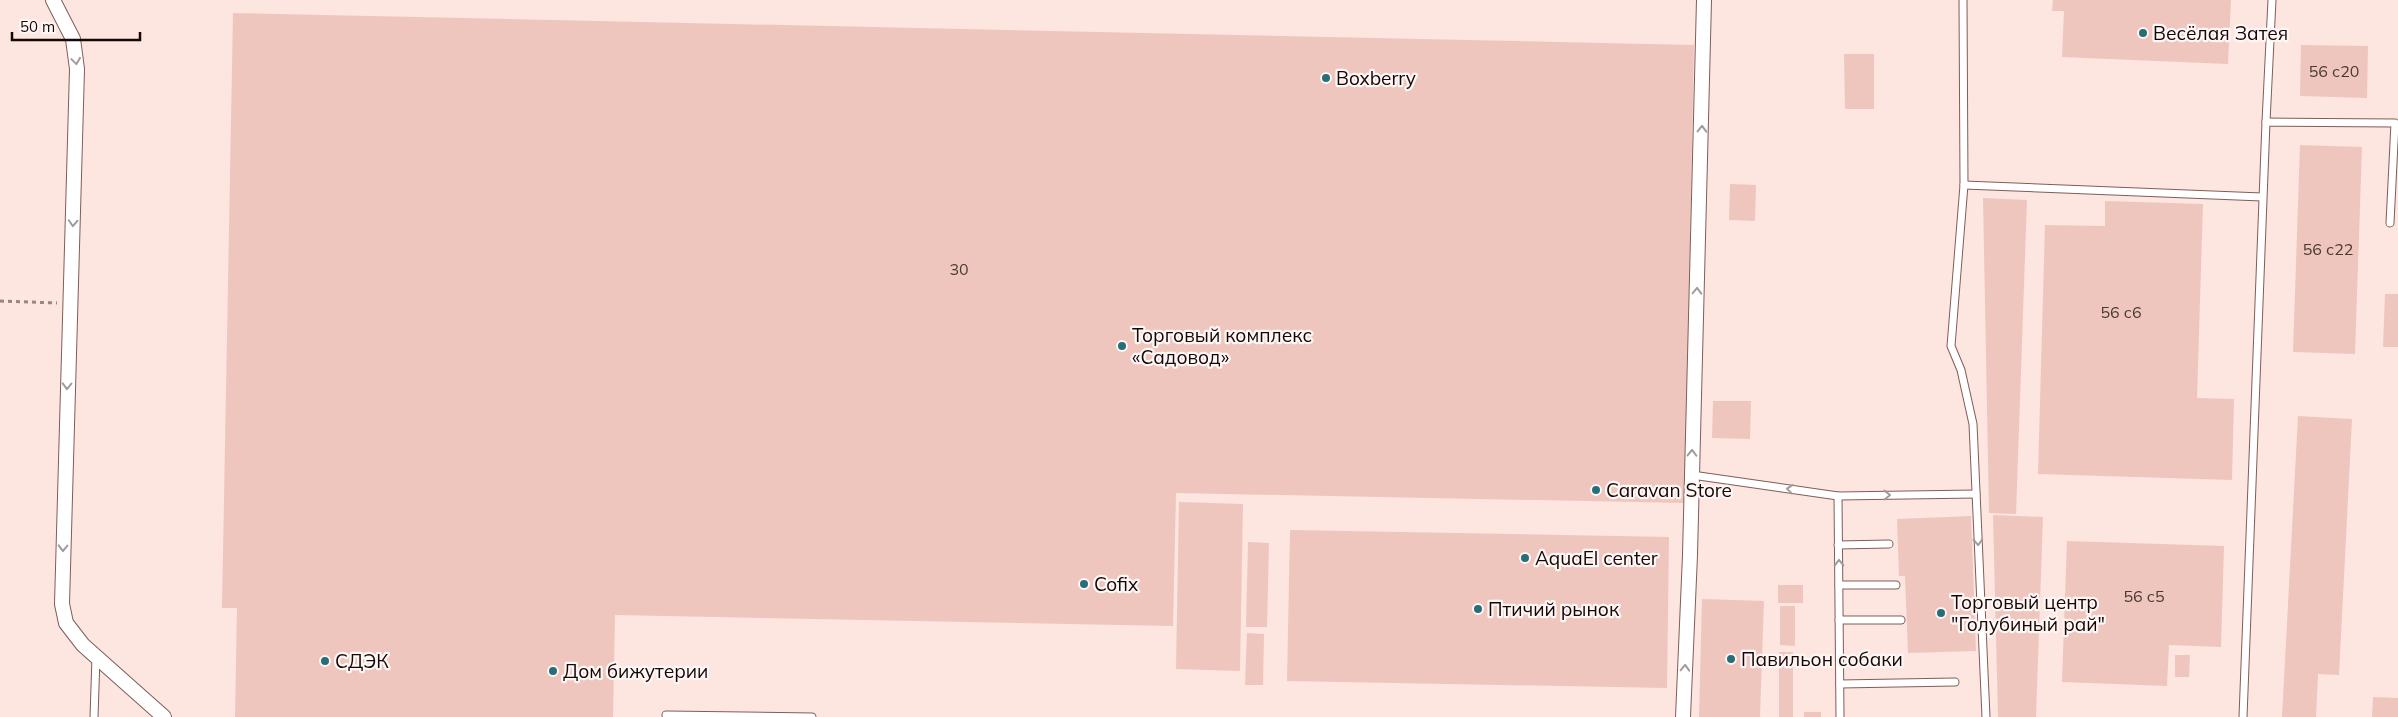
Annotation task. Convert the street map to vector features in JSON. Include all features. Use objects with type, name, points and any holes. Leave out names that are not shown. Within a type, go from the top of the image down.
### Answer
[{"type":"street","points":[[53,0],[73,39],[77,69],[62,604],[66,623],[83,644],[164,717]]},
{"type":"street","points":[[1683,717],[1692,475],[1704,0]]},
{"type":"lane","points":[[1962,0],[1964,185],[1951,346],[1961,370],[1973,424],[1986,717]]},
{"type":"lane","points":[[2243,717],[2262,197],[2272,0]]},
{"type":"lane","points":[[2266,122],[2395,124],[2390,223]]},
{"type":"lane","points":[[1964,185],[2262,197]]},
{"type":"lane","points":[[1692,475],[1838,496],[1976,494]]},
{"type":"lane","points":[[1838,496],[1840,717]]},
{"type":"lane","points":[[1838,545],[1889,544]]},
{"type":"lane","points":[[1839,585],[1896,585]]},
{"type":"lane","points":[[1839,620],[1901,620]]},
{"type":"lane","points":[[94,717],[96,656]]},
{"type":"lane","points":[[1840,684],[1955,682]]},
{"type":"lane","points":[[666,715],[812,717]]},
{"type":"path","points":[[0,301],[69,304]]},
{"type":"building","points":[[2053,0],[2231,0],[2228,64],[2062,57],[2064,11],[2052,11]]},
{"type":"building","points":[[233,13],[1694,45],[1685,503],[1176,493],[1173,626],[615,615],[613,717],[235,717],[237,608],[222,608]]},
{"type":"building","points":[[2301,45],[2368,46],[2367,98],[2300,96]]},
{"type":"building","points":[[1844,54],[1874,54],[1874,109],[1845,109]]},
{"type":"building","points":[[2300,145],[2362,147],[2355,354],[2293,352]]},
{"type":"building","points":[[1730,184],[1756,185],[1755,221],[1729,220]]},
{"type":"building","points":[[1983,198],[2027,200],[2016,514],[1989,513]]},
{"type":"building","points":[[2105,201],[2203,204],[2197,398],[2234,399],[2232,480],[2038,474],[2045,225],[2105,226]]},
{"type":"building","points":[[2385,294],[2398,294],[2398,347],[2383,347]]},
{"type":"building","points":[[1713,401],[1751,401],[1750,439],[1712,438]]},
{"type":"building","points":[[2298,416],[2352,419],[2339,675],[2318,674],[2316,717],[2282,717]]},
{"type":"building","points":[[1179,502],[1243,504],[1240,671],[1176,669]]},
{"type":"building","points":[[1993,515],[2043,517],[2036,717],[1998,717]]},
{"type":"building","name":"Торговый центр \"Голубиный рай\"","points":[[1971,516],[1976,651],[1908,653],[1905,576],[1899,576],[1897,519]]},
{"type":"building","name":"Птичий рынок","points":[[1290,530],[1669,537],[1667,688],[1287,681]]},
{"type":"building","points":[[2067,541],[2224,546],[2221,647],[2169,645],[2167,686],[2062,682]]},
{"type":"building","points":[[1248,542],[1269,543],[1267,627],[1246,627]]},
{"type":"building","points":[[1778,585],[1803,585],[1803,603],[1778,603]]},
{"type":"building","name":"Павильон собаки","points":[[1702,599],[1764,601],[1760,717],[1699,717]]},
{"type":"building","points":[[1780,606],[1795,606],[1795,646],[1780,645]]},
{"type":"building","points":[[1247,633],[1264,634],[1263,685],[1245,685]]},
{"type":"building","points":[[1779,652],[1793,652],[1793,717],[1779,717]]},
{"type":"building","points":[[2175,655],[2190,655],[2189,677],[2175,677]]},
{"type":"building","points":[[2373,697],[2398,698],[2398,717],[2372,717]]},
{"type":"building","points":[[1804,712],[1821,712],[1821,717],[1804,717]]},
{"type":"place","name":"Весёлая Затея","points":[[2143,33]]},
{"type":"place","name":"Boxberry","points":[[1326,78]]},
{"type":"place","name":"Торговый комплекс «Садовод»","points":[[1122,346]]},
{"type":"place","name":"Caravan Store","points":[[1596,490]]},
{"type":"place","name":"AquaEl center","points":[[1525,558]]},
{"type":"place","name":"Cofix","points":[[1084,584]]},
{"type":"place","name":"Птичий рынок","points":[[1478,609]]},
{"type":"place","name":"Торговый центр \"Голубиный рай\"","points":[[1941,613]]},
{"type":"place","name":"Павильон собаки","points":[[1731,659]]},
{"type":"place","name":"СДЭК","points":[[325,661]]},
{"type":"place","name":"Дом бижутерии","points":[[553,671]]}]
